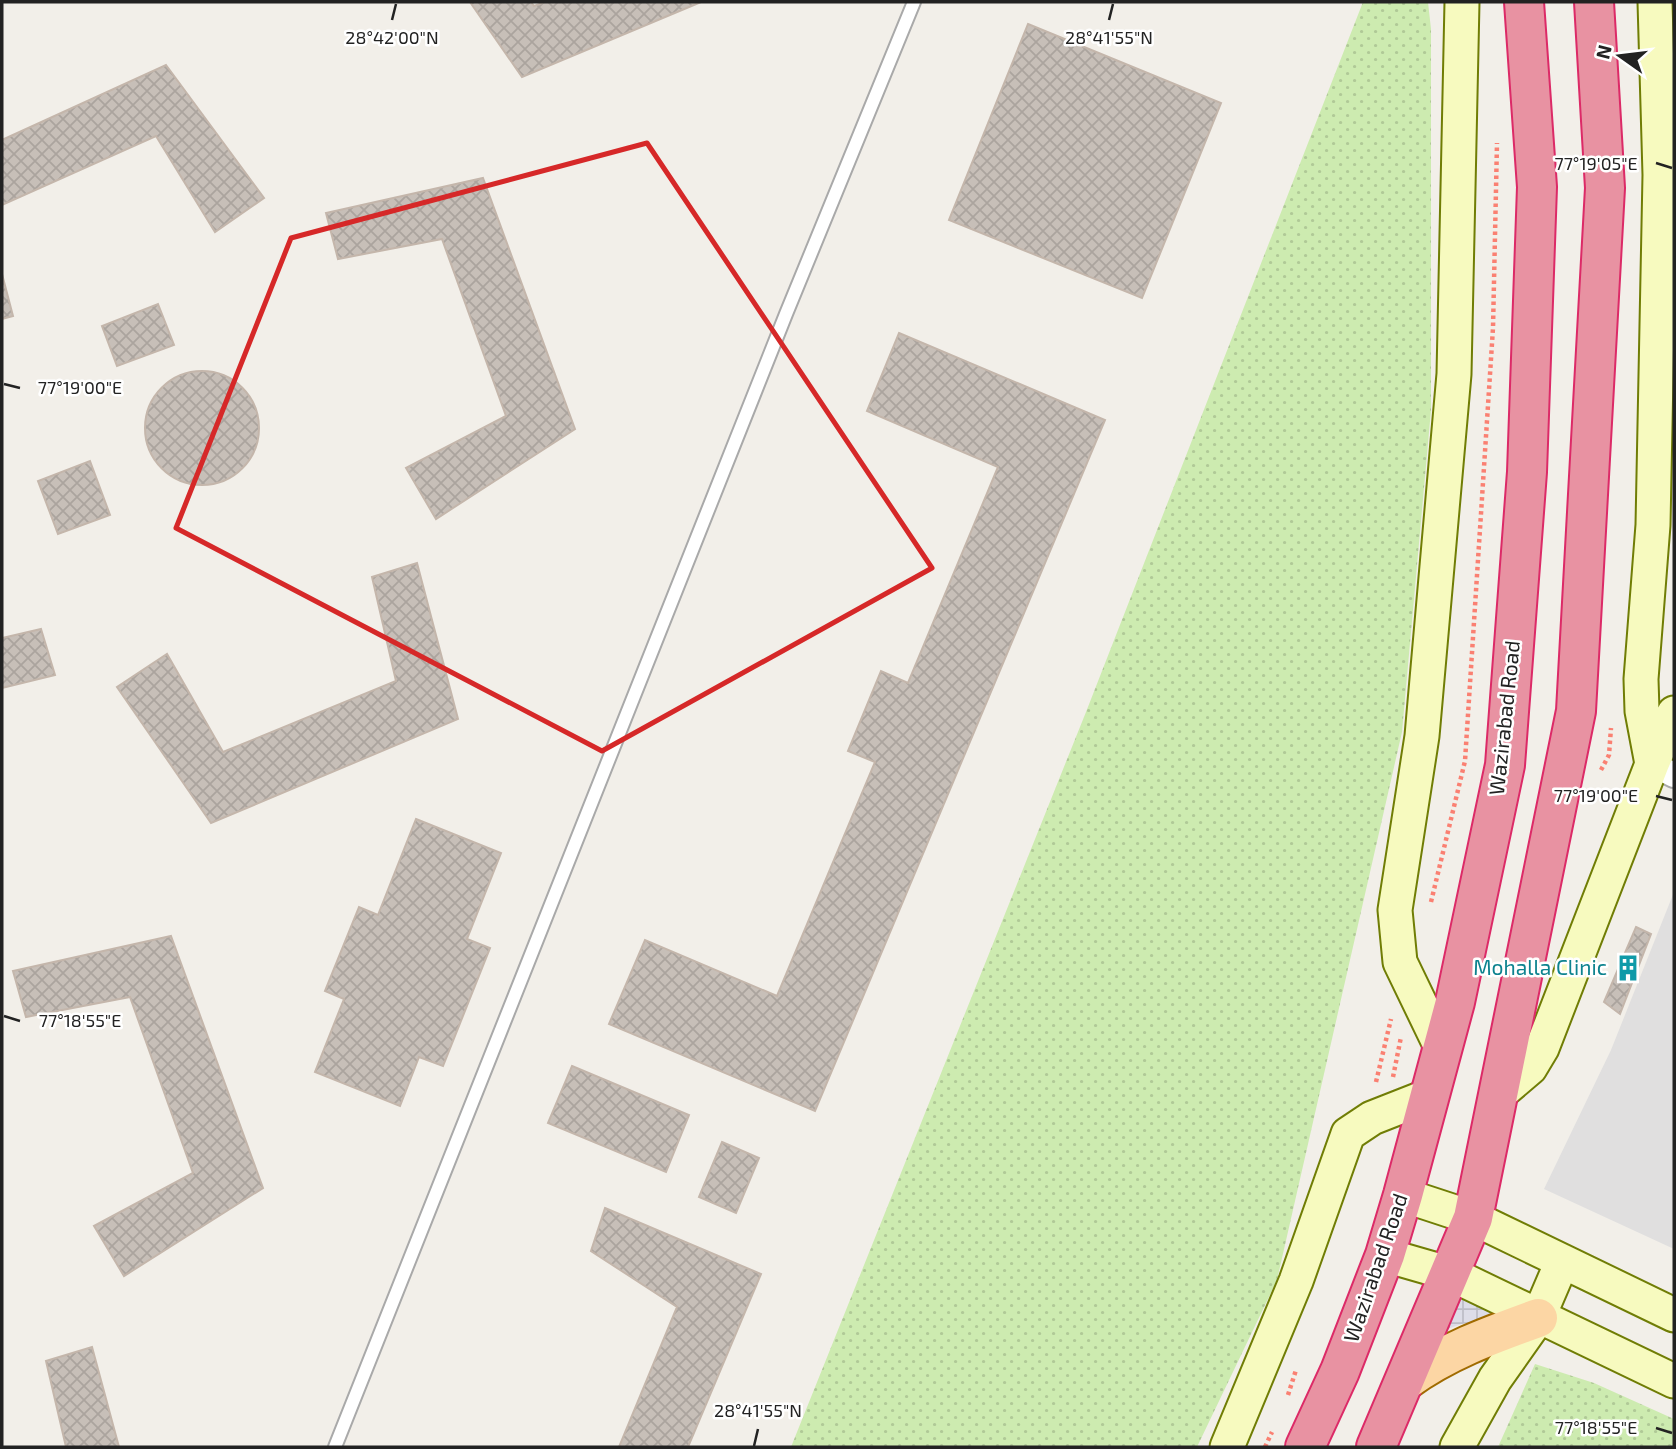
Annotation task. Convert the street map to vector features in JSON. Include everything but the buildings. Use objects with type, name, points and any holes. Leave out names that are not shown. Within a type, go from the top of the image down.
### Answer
[{"type":"highway","name":"Wazirabad Road","points":[[1305,1447],[1340,1371],[1385,1255],[1403,1195],[1455,1002],[1506,752],[1527,472],[1537,187],[1524,2]]},
{"type":"highway","points":[[1376,1447],[1473,1218],[1576,711],[1605,188],[1594,2]]},
{"type":"main road","points":[[1405,1381],[1430,1363],[1458,1349],[1538,1318]]},
{"type":"street","points":[[1442,1049],[1400,962],[1395,910],[1422,736],[1454,374],[1462,2]]},
{"type":"street","points":[[1655,2],[1660,203],[1653,525],[1641,679],[1642,711],[1663,769]]},
{"type":"street","points":[[1497,1096],[1530,1068],[1542,1048],[1663,769],[1674,713]]},
{"type":"street","points":[[1227,1447],[1296,1281],[1348,1135],[1372,1118],[1428,1096]]},
{"type":"street","points":[[1403,1195],[1473,1218],[1674,1315]]},
{"type":"street","points":[[1385,1255],[1451,1274],[1674,1381]]},
{"type":"street","points":[[1457,1447],[1495,1379],[1538,1318],[1562,1262]]},
{"type":"lane","points":[[335,1447],[786,314],[914,2]]},
{"type":"highlighted area","points":[[647,143],[932,568],[602,751],[176,528],[291,238]]},
{"type":"shaded area","points":[[1674,892],[1674,1249],[1544,1189],[1611,1050]]},
{"type":"shaded area","points":[[1451,1292],[1524,1314],[1462,1324],[1435,1333]]},
{"type":"green space","points":[[1363,2],[1428,2],[1431,29],[1431,410],[1402,732],[1277,1280],[1197,1447],[791,1447],[1086,712]]},
{"type":"green space","points":[[1535,1364],[1594,1383],[1674,1419],[1674,1447],[1498,1447]]},
{"type":"place","name":"Mohalla Clinic","points":[[1628,968]]}]
